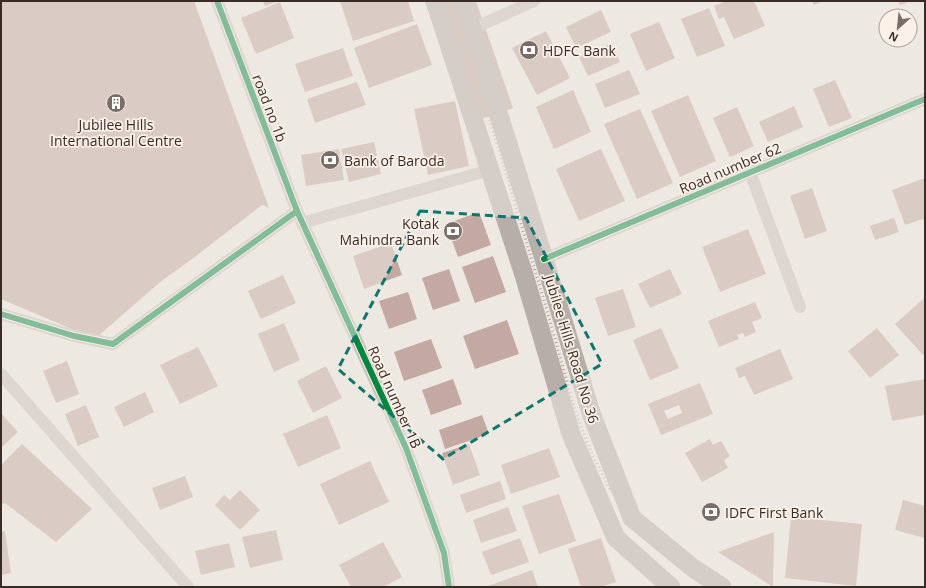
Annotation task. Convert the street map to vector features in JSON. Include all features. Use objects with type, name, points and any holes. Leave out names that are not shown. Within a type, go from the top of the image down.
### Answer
[{"type":"main road","name":"Jubilee Hills Road No 36","points":[[435,1],[521,268],[571,434],[616,538],[671,587]]},
{"type":"main road","name":"Jubilee Hills Road No 36","points":[[463,1],[592,416],[632,518],[693,568],[722,587]]},
{"type":"main road","points":[[479,137],[511,154]]},
{"type":"main road","points":[[557,386],[581,380]]},
{"type":"street","name":"road no 1b","points":[[217,1],[302,223]]},
{"type":"street","points":[[472,29],[534,1]]},
{"type":"street","name":"Road number 62","points":[[544,259],[925,99]]},
{"type":"street","points":[[302,223],[490,170]]},
{"type":"street","points":[[750,172],[800,306]]},
{"type":"street","points":[[1,314],[74,336],[113,344],[297,211]]},
{"type":"street","name":"Road number 1B","points":[[302,223],[406,448],[444,552],[449,587]]},
{"type":"street","points":[[1,374],[188,587]]},
{"type":"highlighted area","points":[[420,211],[526,218],[602,364],[443,459],[338,369]]},
{"type":"building","name":"Jubilee Hills International Centre","points":[[1,1],[194,1],[269,208],[262,205],[159,283],[97,337],[74,330],[1,299]]},
{"type":"building","points":[[263,1],[279,1],[265,6]]},
{"type":"building","points":[[340,1],[408,1],[414,21],[353,41]]},
{"type":"building","points":[[425,1],[476,1],[513,108],[466,124]]},
{"type":"building","points":[[726,1],[754,1],[765,26],[734,39],[724,17],[719,19],[714,6]]},
{"type":"building","points":[[812,1],[823,1],[814,5]]},
{"type":"building","points":[[898,1],[911,1],[900,5]]},
{"type":"building","points":[[280,2],[294,38],[256,54],[241,18]]},
{"type":"building","points":[[709,8],[725,46],[697,57],[681,19]]},
{"type":"building","points":[[601,10],[611,32],[576,48],[566,27]]},
{"type":"building","points":[[659,22],[675,58],[646,71],[630,34]]},
{"type":"building","points":[[417,24],[432,65],[369,88],[354,48]]},
{"type":"building","points":[[546,31],[570,78],[537,95],[512,48]]},
{"type":"building","points":[[612,43],[620,62],[588,76],[579,57]]},
{"type":"building","points":[[343,48],[353,76],[305,92],[295,64]]},
{"type":"building","points":[[629,70],[640,94],[605,108],[595,84]]},
{"type":"building","points":[[835,80],[852,118],[829,127],[813,89]]},
{"type":"building","points":[[357,82],[366,105],[315,123],[307,99]]},
{"type":"building","points":[[573,90],[591,132],[554,149],[536,107]]},
{"type":"building","points":[[688,95],[716,161],[680,177],[651,111]]},
{"type":"building","points":[[455,101],[469,166],[428,175],[414,109]]},
{"type":"building","points":[[794,106],[803,127],[768,142],[759,122]]},
{"type":"building","points":[[737,107],[754,146],[730,157],[713,118]]},
{"type":"building","points":[[640,109],[673,183],[637,199],[604,124]]},
{"type":"building","points":[[374,142],[381,174],[349,182],[341,149]]},
{"type":"building","points":[[339,149],[344,180],[306,186],[301,155]]},
{"type":"building","points":[[601,149],[625,201],[579,221],[556,169]]},
{"type":"building","points":[[925,178],[925,223],[923,219],[905,225],[892,190]]},
{"type":"building","points":[[812,188],[827,231],[805,239],[790,196]]},
{"type":"building","points":[[479,212],[491,245],[458,257],[446,224]]},
{"type":"building","points":[[894,218],[899,232],[875,240],[870,226]]},
{"type":"building","points":[[748,229],[766,274],[720,292],[702,247]]},
{"type":"building","points":[[391,243],[402,275],[364,289],[353,256]]},
{"type":"building","points":[[493,256],[506,292],[475,303],[462,267]]},
{"type":"building","points":[[449,269],[460,301],[433,310],[422,278]]},
{"type":"building","points":[[670,269],[682,294],[650,308],[638,284]]},
{"type":"building","points":[[283,275],[296,303],[261,319],[248,291]]},
{"type":"building","points":[[623,289],[636,327],[608,336],[595,298]]},
{"type":"building","points":[[408,292],[417,319],[389,329],[379,301]]},
{"type":"building","points":[[923,299],[925,302],[925,353],[923,355],[895,324]]},
{"type":"building","points":[[755,302],[762,318],[752,322],[756,332],[745,337],[743,333],[737,335],[739,339],[719,347],[708,321]]},
{"type":"building","points":[[507,320],[519,354],[475,369],[463,336]]},
{"type":"building","points":[[284,323],[300,360],[274,372],[258,334]]},
{"type":"building","points":[[661,328],[679,368],[650,380],[633,340]]},
{"type":"building","points":[[877,328],[899,355],[870,378],[848,351]]},
{"type":"building","points":[[431,339],[442,368],[404,381],[394,352]]},
{"type":"building","points":[[198,347],[218,386],[180,404],[160,365]]},
{"type":"building","points":[[780,349],[793,379],[754,395],[745,376],[739,378],[735,368]]},
{"type":"building","points":[[67,361],[79,394],[56,403],[43,371]]},
{"type":"building","points":[[326,366],[342,398],[313,413],[297,381]]},
{"type":"building","points":[[453,379],[462,404],[431,415],[422,390]]},
{"type":"building","points":[[925,379],[925,415],[892,421],[885,386]]},
{"type":"building","points":[[700,383],[713,414],[661,435],[648,404]],"holes":[[[679,405],[682,413],[668,419],[664,411]]]},
{"type":"building","points":[[145,392],[154,412],[124,427],[114,407]]},
{"type":"building","points":[[86,405],[99,437],[78,446],[65,414]]},
{"type":"building","points":[[1,413],[18,432],[1,448]]},
{"type":"building","points":[[327,415],[341,448],[298,467],[283,434]]},
{"type":"building","points":[[482,415],[489,434],[445,449],[439,430]]},
{"type":"building","points":[[710,439],[713,445],[721,441],[730,456],[724,460],[728,468],[702,482],[685,453]]},
{"type":"building","points":[[22,444],[92,509],[56,542],[5,503],[1,504],[1,465]]},
{"type":"building","points":[[469,444],[480,475],[453,485],[442,453]]},
{"type":"building","points":[[549,448],[560,477],[511,494],[501,465]]},
{"type":"building","points":[[370,461],[389,502],[339,525],[320,484]]},
{"type":"building","points":[[185,476],[193,497],[160,510],[152,488]]},
{"type":"building","points":[[500,481],[506,499],[466,513],[460,495]]},
{"type":"building","points":[[240,490],[260,510],[240,530],[215,505],[224,495],[230,500]]},
{"type":"building","points":[[559,494],[576,541],[539,554],[522,506]]},
{"type":"building","points":[[903,500],[925,506],[925,538],[895,530]]},
{"type":"building","points":[[508,507],[517,531],[481,543],[473,520]]},
{"type":"building","points":[[791,517],[862,524],[856,586],[785,578]]},
{"type":"building","points":[[276,530],[283,560],[250,568],[242,537]]},
{"type":"building","points":[[5,531],[11,573],[1,575],[1,532]]},
{"type":"building","points":[[774,532],[773,587],[718,552]]},
{"type":"building","points":[[520,538],[529,562],[491,575],[482,552]]},
{"type":"building","points":[[601,538],[616,582],[601,587],[581,587],[568,549]]},
{"type":"building","points":[[383,542],[402,577],[383,587],[351,587],[339,565]]},
{"type":"building","points":[[229,543],[235,567],[201,575],[195,551]]},
{"type":"building","points":[[532,570],[538,587],[485,587]]},
{"type":"railway","points":[[454,1],[546,307],[575,410],[591,452],[609,488],[635,523],[657,548],[688,572],[711,587]]},
{"type":"railway","points":[[463,1],[555,304],[584,407],[599,449],[617,483],[642,517],[664,541],[693,565],[731,587]]},
{"type":"cycle path","points":[[217,1],[297,211],[406,448],[444,553],[449,587]]},
{"type":"cycle path","points":[[544,259],[925,99]]},
{"type":"cycle path","points":[[1,314],[74,336],[113,344],[297,211]]},
{"type":"place","name":"HDFC Bank","points":[[529,50]]},
{"type":"place","name":"Jubilee Hills International Centre","points":[[116,103]]},
{"type":"place","name":"Bank of Baroda","points":[[330,160]]},
{"type":"place","name":"Kotak Mahindra Bank","points":[[453,231]]},
{"type":"place","name":"IDFC First Bank","points":[[711,512]]}]
